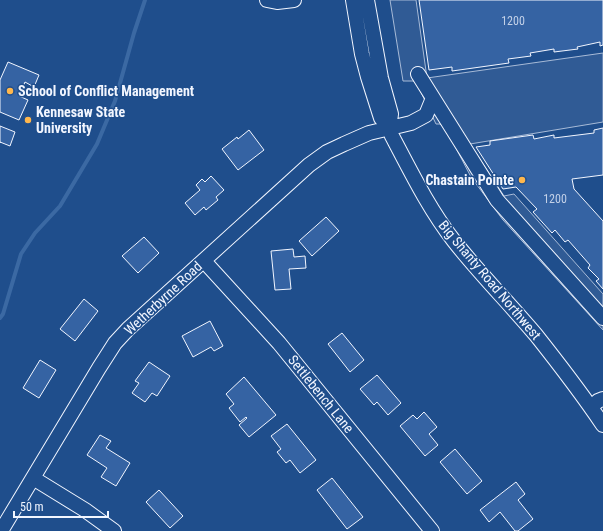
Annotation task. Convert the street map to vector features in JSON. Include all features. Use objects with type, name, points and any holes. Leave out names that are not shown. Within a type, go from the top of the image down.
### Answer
[{"type":"street","points":[[267,0],[277,2],[294,0]]},
{"type":"street","name":"Big Shanty Road Northwest","points":[[367,0],[381,78],[391,114],[389,128]]},
{"type":"street","points":[[355,2],[370,47],[378,61]]},
{"type":"street","name":"Big Shanty Road Northwest","points":[[355,2],[362,54],[381,118],[389,128],[418,187],[454,240],[536,335],[603,425]]},
{"type":"street","points":[[418,74],[498,200],[603,318]]},
{"type":"street","name":"Wetherbyrne Road","points":[[1,531],[99,368],[115,343],[128,329],[309,165],[327,152],[369,133],[411,123],[426,116],[433,98]]},
{"type":"street","name":"Settlebench Lane","points":[[204,261],[279,343],[432,531]]},
{"type":"street","points":[[591,407],[603,399]]},
{"type":"street","points":[[33,478],[85,510],[114,531]]},
{"type":"shaded area","points":[[390,0],[416,0],[427,78],[603,53],[603,122],[470,144],[504,196],[514,194],[603,294],[603,330],[503,220],[471,177],[446,129],[440,124],[436,124],[415,81],[403,81]]},
{"type":"building","points":[[419,0],[603,0],[603,45],[600,46],[600,42],[577,47],[578,49],[554,52],[554,49],[530,53],[531,56],[508,59],[509,63],[452,71],[452,67],[429,70]]},
{"type":"building","name":"School of Conflict Management","points":[[8,62],[39,75],[34,87],[25,82],[19,96],[28,100],[19,120],[0,112],[0,80]]},
{"type":"building","points":[[0,126],[15,132],[10,146],[0,142]]},
{"type":"building","points":[[603,128],[603,175],[572,179],[574,189],[603,221],[603,289],[596,281],[599,279],[588,268],[590,265],[568,240],[565,242],[555,230],[552,233],[533,212],[537,209],[516,187],[503,189],[476,147],[490,145],[490,141],[533,135],[534,139],[554,135],[554,138],[594,133],[594,130]]},
{"type":"building","points":[[249,130],[264,150],[238,170],[222,149]]},
{"type":"building","points":[[211,176],[224,190],[216,197],[218,200],[206,210],[204,207],[195,215],[185,203],[200,190],[196,185],[202,179],[205,182]]},
{"type":"building","points":[[326,217],[339,231],[312,256],[299,241]]},
{"type":"building","points":[[144,237],[159,253],[138,273],[122,256]]},
{"type":"building","points":[[293,249],[294,257],[305,256],[306,268],[289,269],[291,289],[275,290],[271,251]]},
{"type":"building","points":[[84,299],[98,311],[75,341],[60,329]]},
{"type":"building","points":[[210,321],[223,346],[214,351],[211,347],[193,357],[182,336]]},
{"type":"building","points":[[342,333],[364,360],[350,372],[328,344]]},
{"type":"building","points":[[40,360],[56,370],[39,398],[23,388]]},
{"type":"building","points":[[149,362],[170,376],[157,396],[152,393],[145,402],[132,393],[139,383],[135,381]]},
{"type":"building","points":[[377,375],[401,403],[388,415],[377,402],[374,405],[360,389]]},
{"type":"building","points":[[244,377],[276,415],[249,437],[239,425],[247,418],[246,417],[240,422],[229,408],[234,404],[226,394]]},
{"type":"building","points":[[424,412],[437,427],[429,434],[438,445],[425,456],[400,426],[413,415],[417,419]]},
{"type":"building","points":[[287,424],[316,460],[300,473],[290,460],[286,463],[277,452],[281,449],[271,436]]},
{"type":"building","points":[[100,435],[111,441],[106,448],[130,463],[116,486],[101,477],[107,468],[87,455]]},
{"type":"building","points":[[455,449],[482,481],[467,494],[440,462]]},
{"type":"building","points":[[332,478],[363,517],[347,529],[317,490]]},
{"type":"building","points":[[516,482],[525,494],[518,500],[533,519],[518,531],[515,531],[500,512],[489,522],[480,510]]},
{"type":"building","points":[[159,490],[183,516],[170,528],[146,502]]},
{"type":"waterway","points":[[0,318],[3,314],[21,254],[35,233],[60,206],[97,144],[115,101],[145,0]]},
{"type":"place","name":"School of Conflict Management","points":[[10,91]]},
{"type":"place","name":"Kennesaw State University","points":[[28,120]]},
{"type":"place","name":"Chastain Pointe","points":[[522,180]]}]
